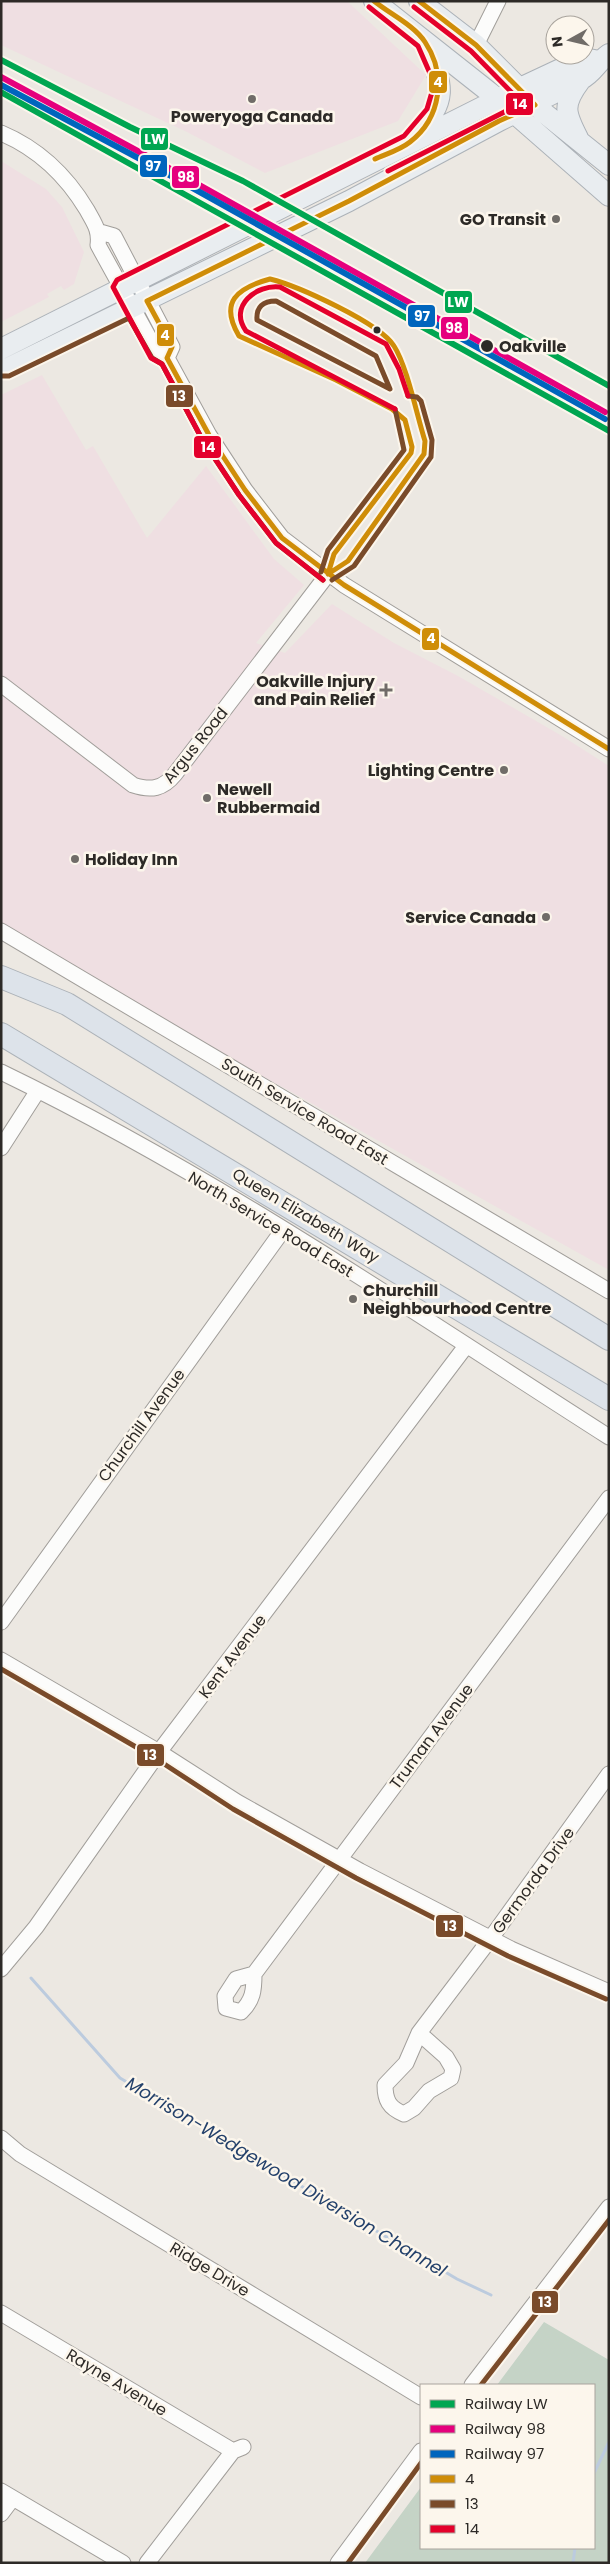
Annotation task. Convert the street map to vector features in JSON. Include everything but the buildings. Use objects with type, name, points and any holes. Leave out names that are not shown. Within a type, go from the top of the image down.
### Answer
[{"type":"highway","points":[[1,962],[609,1339]]},
{"type":"highway","points":[[1,976],[68,1004]]},
{"type":"highway","name":"Queen Elizabeth Way","points":[[1,1034],[84,1082],[609,1399]]},
{"type":"highway","points":[[1,1045],[58,1075],[84,1082]]},
{"type":"main road","points":[[374,1],[498,99],[609,196]]},
{"type":"main road","points":[[419,1],[476,45],[536,104],[609,165]]},
{"type":"main road","points":[[409,142],[434,114],[440,94],[440,76],[424,41]]},
{"type":"main road","points":[[1,349],[409,142],[520,88],[584,58],[604,57]]},
{"type":"main road","points":[[1,368],[6,369],[140,305],[349,201],[592,74],[604,57]]},
{"type":"main road","points":[[580,80],[570,95],[567,106],[568,118],[580,142]]},
{"type":"street","points":[[476,45],[498,1]]},
{"type":"street","points":[[1,134],[43,156],[75,190],[100,232],[114,236],[128,284],[140,305],[172,347],[168,358],[209,435],[244,490],[282,538],[328,574],[609,749]]},
{"type":"street","name":"Argus Road","points":[[1,684],[133,785],[145,789],[163,786],[175,774],[328,574]]},
{"type":"street","name":"South Service Road East","points":[[1,931],[609,1291]]},
{"type":"street","name":"North Service Road East","points":[[1,1072],[37,1092],[98,1120],[283,1230],[609,1437]]},
{"type":"street","points":[[1,1148],[37,1092]]},
{"type":"street","name":"Churchill Avenue","points":[[1,1622],[283,1230]]},
{"type":"street","name":"Kent Avenue","points":[[1,1969],[36,1927],[159,1752],[466,1346]]},
{"type":"street","name":"Truman Avenue","points":[[254,1974],[609,1498]]},
{"type":"street","points":[[1,1660],[159,1752],[237,1802],[340,1860],[511,1949],[607,1989]]},
{"type":"street","name":"Germorda Drive","points":[[419,2032],[446,2057],[453,2068],[451,2078],[429,2091],[414,2108],[404,2114],[393,2110],[385,2097],[384,2085],[406,2063],[419,2032],[491,1938],[609,1774]]},
{"type":"street","name":"Ridge Drive","points":[[1,2138],[20,2154],[420,2396]]},
{"type":"street","points":[[473,2384],[609,2207]]},
{"type":"street","name":"Rayne Avenue","points":[[1,2313],[238,2449],[147,2563]]},
{"type":"street","points":[[338,2563],[420,2452]]},
{"type":"street","points":[[1,2514],[7,2495],[123,2563]]},
{"type":"shaded area","points":[[1,1],[347,1],[426,75],[398,121],[265,173],[187,132],[1,45]]},
{"type":"shaded area","points":[[1,161],[46,189],[62,207],[84,252],[74,284],[64,290],[61,286],[47,294],[49,297],[1,322]]},
{"type":"shaded area","points":[[42,375],[86,450],[93,446],[147,538],[206,466],[274,559],[304,585],[256,643],[285,653],[332,604],[394,643],[458,676],[562,736],[609,766],[609,1270],[286,1089],[30,951],[1,931],[1,395]]},
{"type":"green space","points":[[544,2322],[609,2360],[609,2563],[365,2563],[420,2488],[420,2549],[595,2549],[595,2384],[498,2384]]},
{"type":"waterway","name":"Morrison-Wedgewood Diversion Channel","points":[[31,1978],[120,2078],[457,2279],[491,2295]]},
{"type":"waterway","points":[[595,2471],[609,2442]]},
{"type":"waterway","points":[[573,2563],[575,2549]]},
{"type":"rail line","name":"LW","points":[[1,60],[130,127],[243,181],[609,386]]},
{"type":"rail line","name":"98","points":[[1,77],[158,162],[605,412]]},
{"type":"rail line","name":"97","points":[[1,85],[155,167],[605,419]]},
{"type":"rail line","name":"LW","points":[[1,92],[609,431]]},
{"type":"transit line","name":"4","points":[[374,1],[415,30],[425,42],[432,55],[438,82],[434,109],[429,121],[410,142],[375,159]]},
{"type":"transit line","name":"4","points":[[419,1],[476,45],[535,105],[499,121],[349,201],[147,301],[172,347],[167,358],[209,435],[245,490],[282,538],[344,585],[609,749]]},
{"type":"transit line","name":"14","points":[[323,580],[276,543],[239,495],[202,439],[162,364],[151,358],[113,287],[117,280],[404,136],[427,109],[432,92],[432,78],[418,46],[369,7]]},
{"type":"transit line","name":"14","points":[[388,171],[522,103],[471,51],[414,7]]},
{"type":"transit line","name":"4","points":[[270,279],[299,289],[337,306],[373,327],[386,337],[399,355],[425,441],[424,454],[348,561],[328,574],[334,554],[411,453],[412,447],[405,420],[392,409],[336,380],[239,336],[233,324],[231,305],[240,292],[270,279]]},
{"type":"transit line","name":"14","points":[[395,409],[246,331],[241,322],[240,313],[248,298],[262,289],[280,287],[386,344],[399,369],[408,396]]},
{"type":"transit line","name":"13","points":[[276,301],[376,356],[390,389],[257,320],[259,308],[267,302],[276,301]]},
{"type":"transit line","name":"13","points":[[1,376],[9,376],[129,318],[152,358],[162,364],[202,439],[239,495],[276,543],[323,580]]},
{"type":"transit line","name":"13","points":[[332,580],[354,566],[431,457],[432,440],[421,401],[417,397],[408,396]]},
{"type":"transit line","name":"13","points":[[321,572],[328,550],[404,450],[395,409]]},
{"type":"transit line","name":"13","points":[[1,1669],[155,1758],[233,1809],[356,1878],[508,1956],[606,1999]]},
{"type":"transit line","name":"13","points":[[482,2384],[609,2220]]},
{"type":"transit line","name":"13","points":[[348,2563],[420,2464]]},
{"type":"place","name":"Poweryoga Canada","points":[[252,99]]},
{"type":"place","name":"GO Transit","points":[[556,219]]},
{"type":"place","name":"Oakville","points":[[487,346]]},
{"type":"place","name":"Oakville Injury and Pain Relief","points":[[386,690]]},
{"type":"place","name":"Lighting Centre","points":[[504,770]]},
{"type":"place","name":"Newell Rubbermaid","points":[[207,798]]},
{"type":"place","name":"Holiday Inn","points":[[75,859]]},
{"type":"place","name":"Service Canada","points":[[546,917]]},
{"type":"place","name":"Churchill Neighbourhood Centre","points":[[353,1299]]}]
